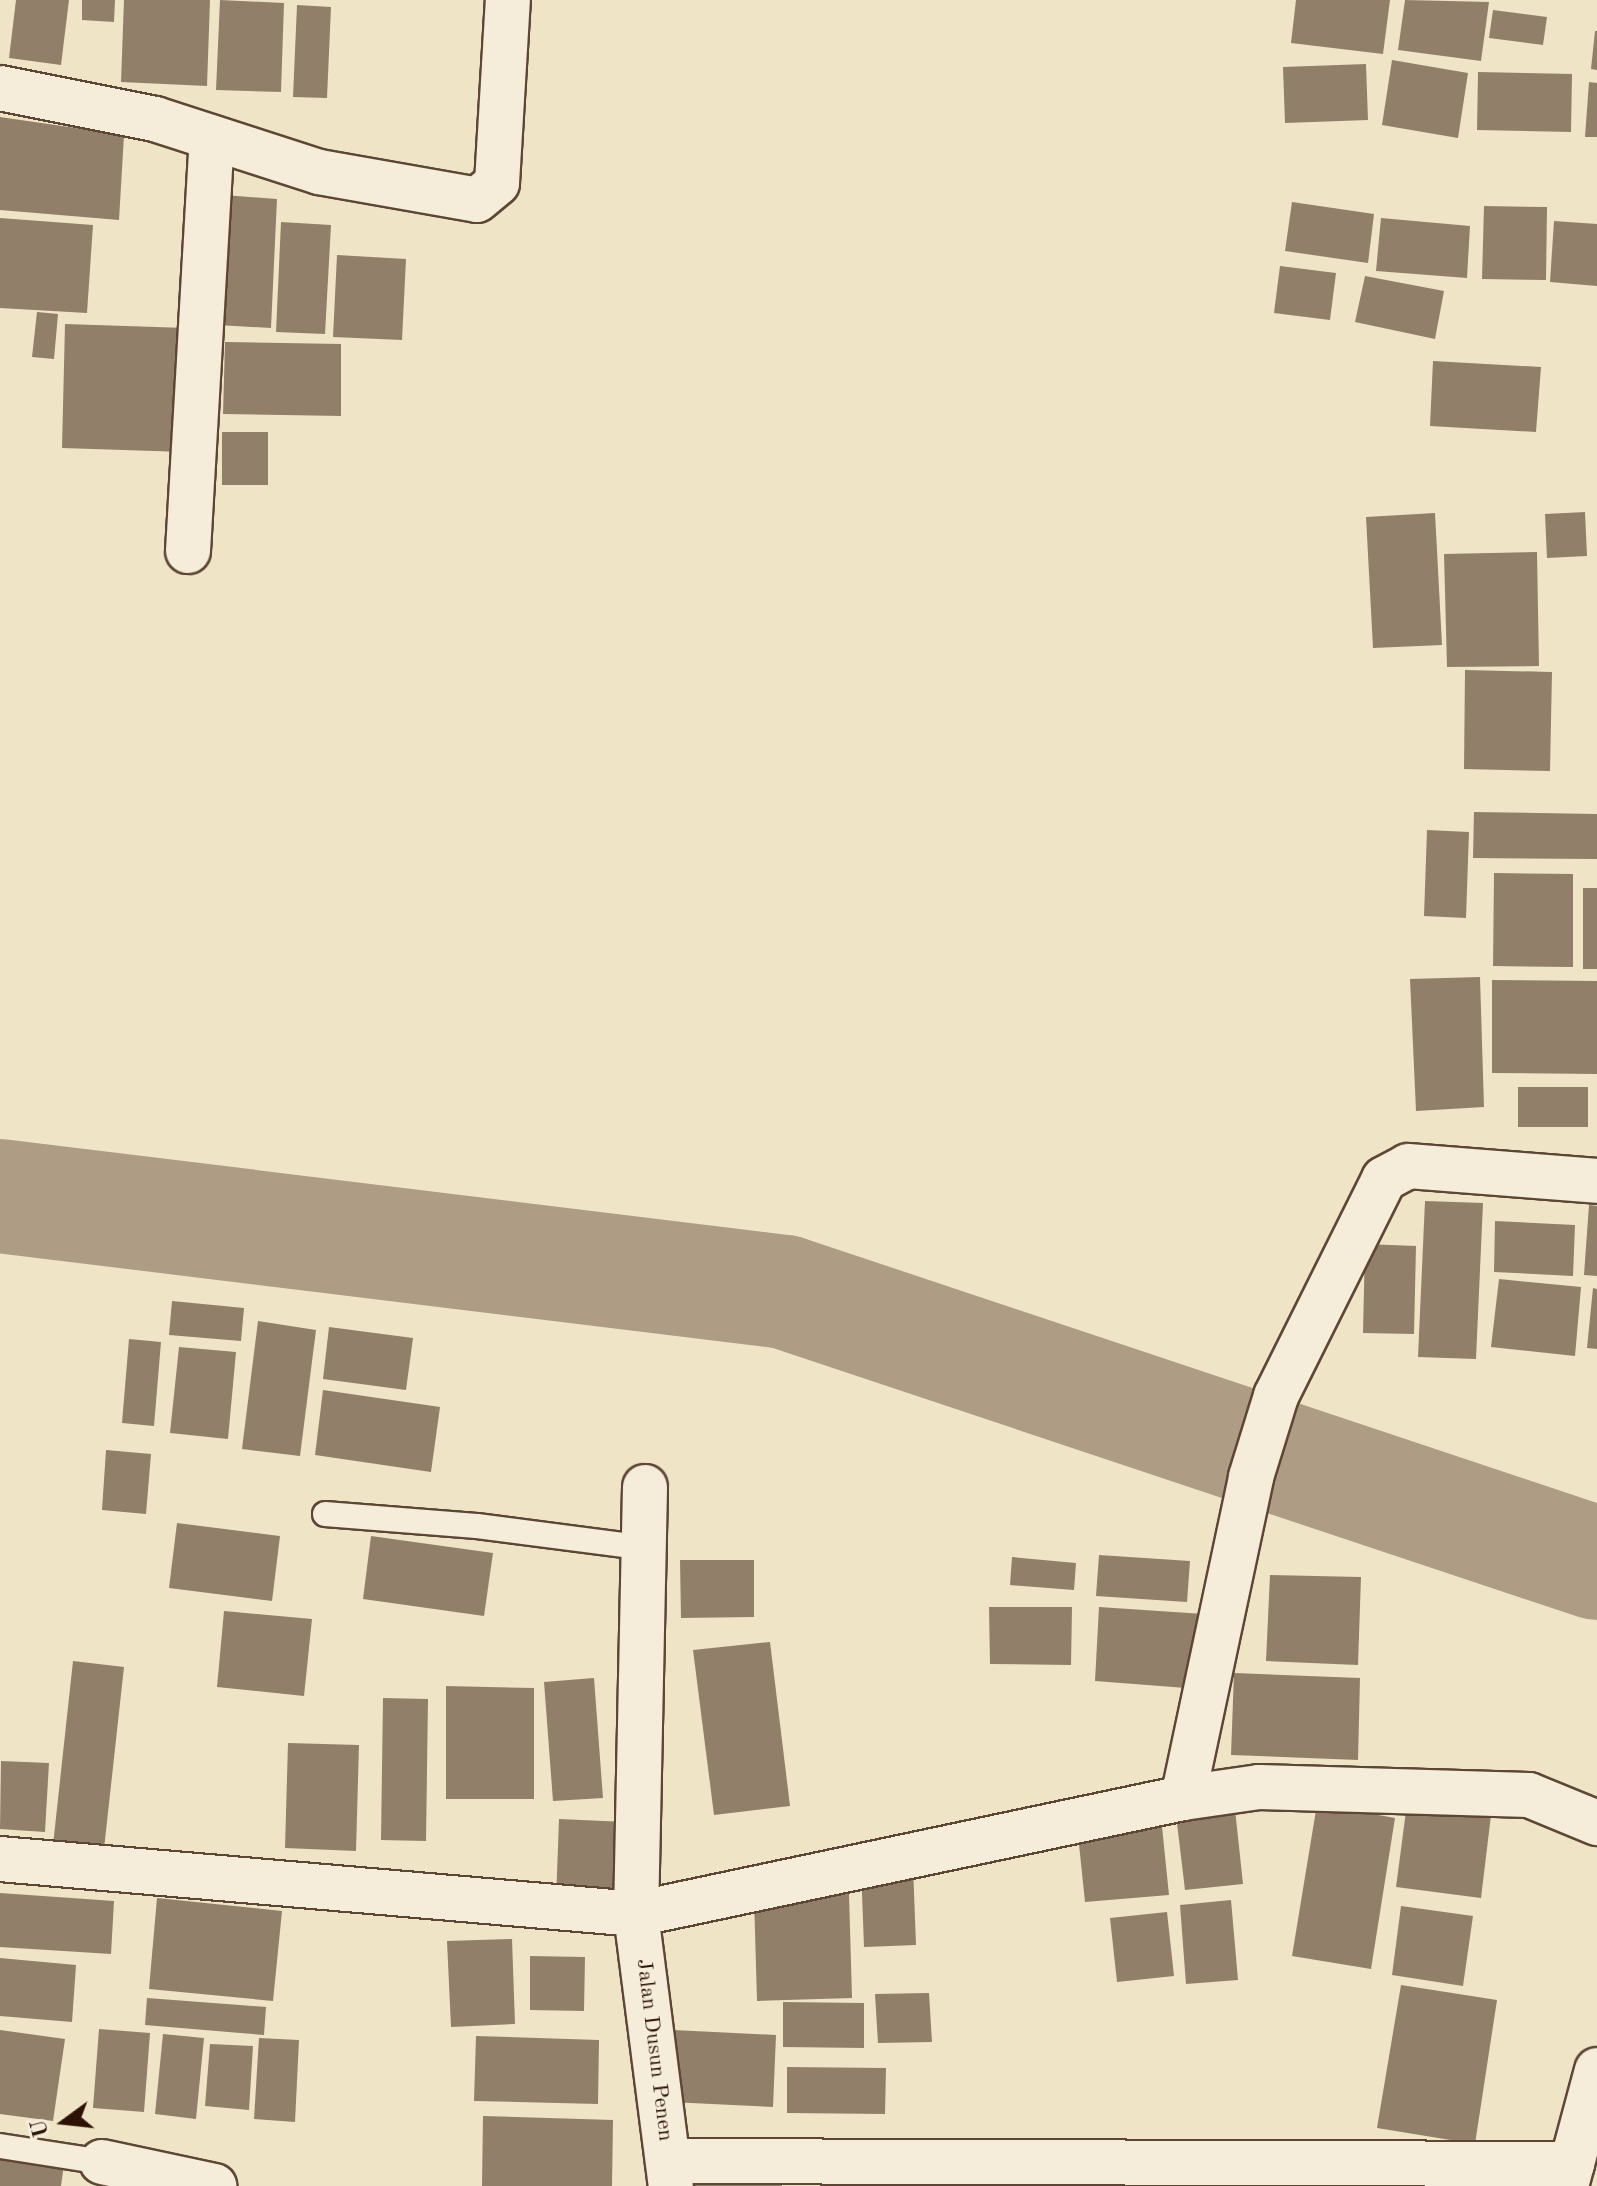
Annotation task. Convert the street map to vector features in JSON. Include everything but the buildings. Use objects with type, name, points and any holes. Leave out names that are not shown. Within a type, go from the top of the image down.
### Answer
[{"type":"street","points":[[0,88],[155,119],[319,172],[477,200],[497,183],[508,0]]},
{"type":"street","points":[[188,551],[212,138]]},
{"type":"street","points":[[1183,1798],[1251,1477],[1276,1396],[1384,1179],[1408,1166],[1597,1181]]},
{"type":"street","name":"Jalan Dusun Penen","points":[[645,1487],[636,1914],[670,2173]]},
{"type":"street","points":[[0,1859],[636,1914],[1183,1798],[1259,1787],[1529,1795],[1597,1823]]},
{"type":"street","points":[[670,2173],[1569,2175],[1597,2070]]},
{"type":"street","points":[[102,2162],[214,2186]]},
{"type":"lane","points":[[325,1514],[477,1526],[646,1548]]},
{"type":"lane","points":[[0,2146],[102,2162]]},
{"type":"waterway","points":[[0,1196],[785,1292],[1597,1563]]}]
